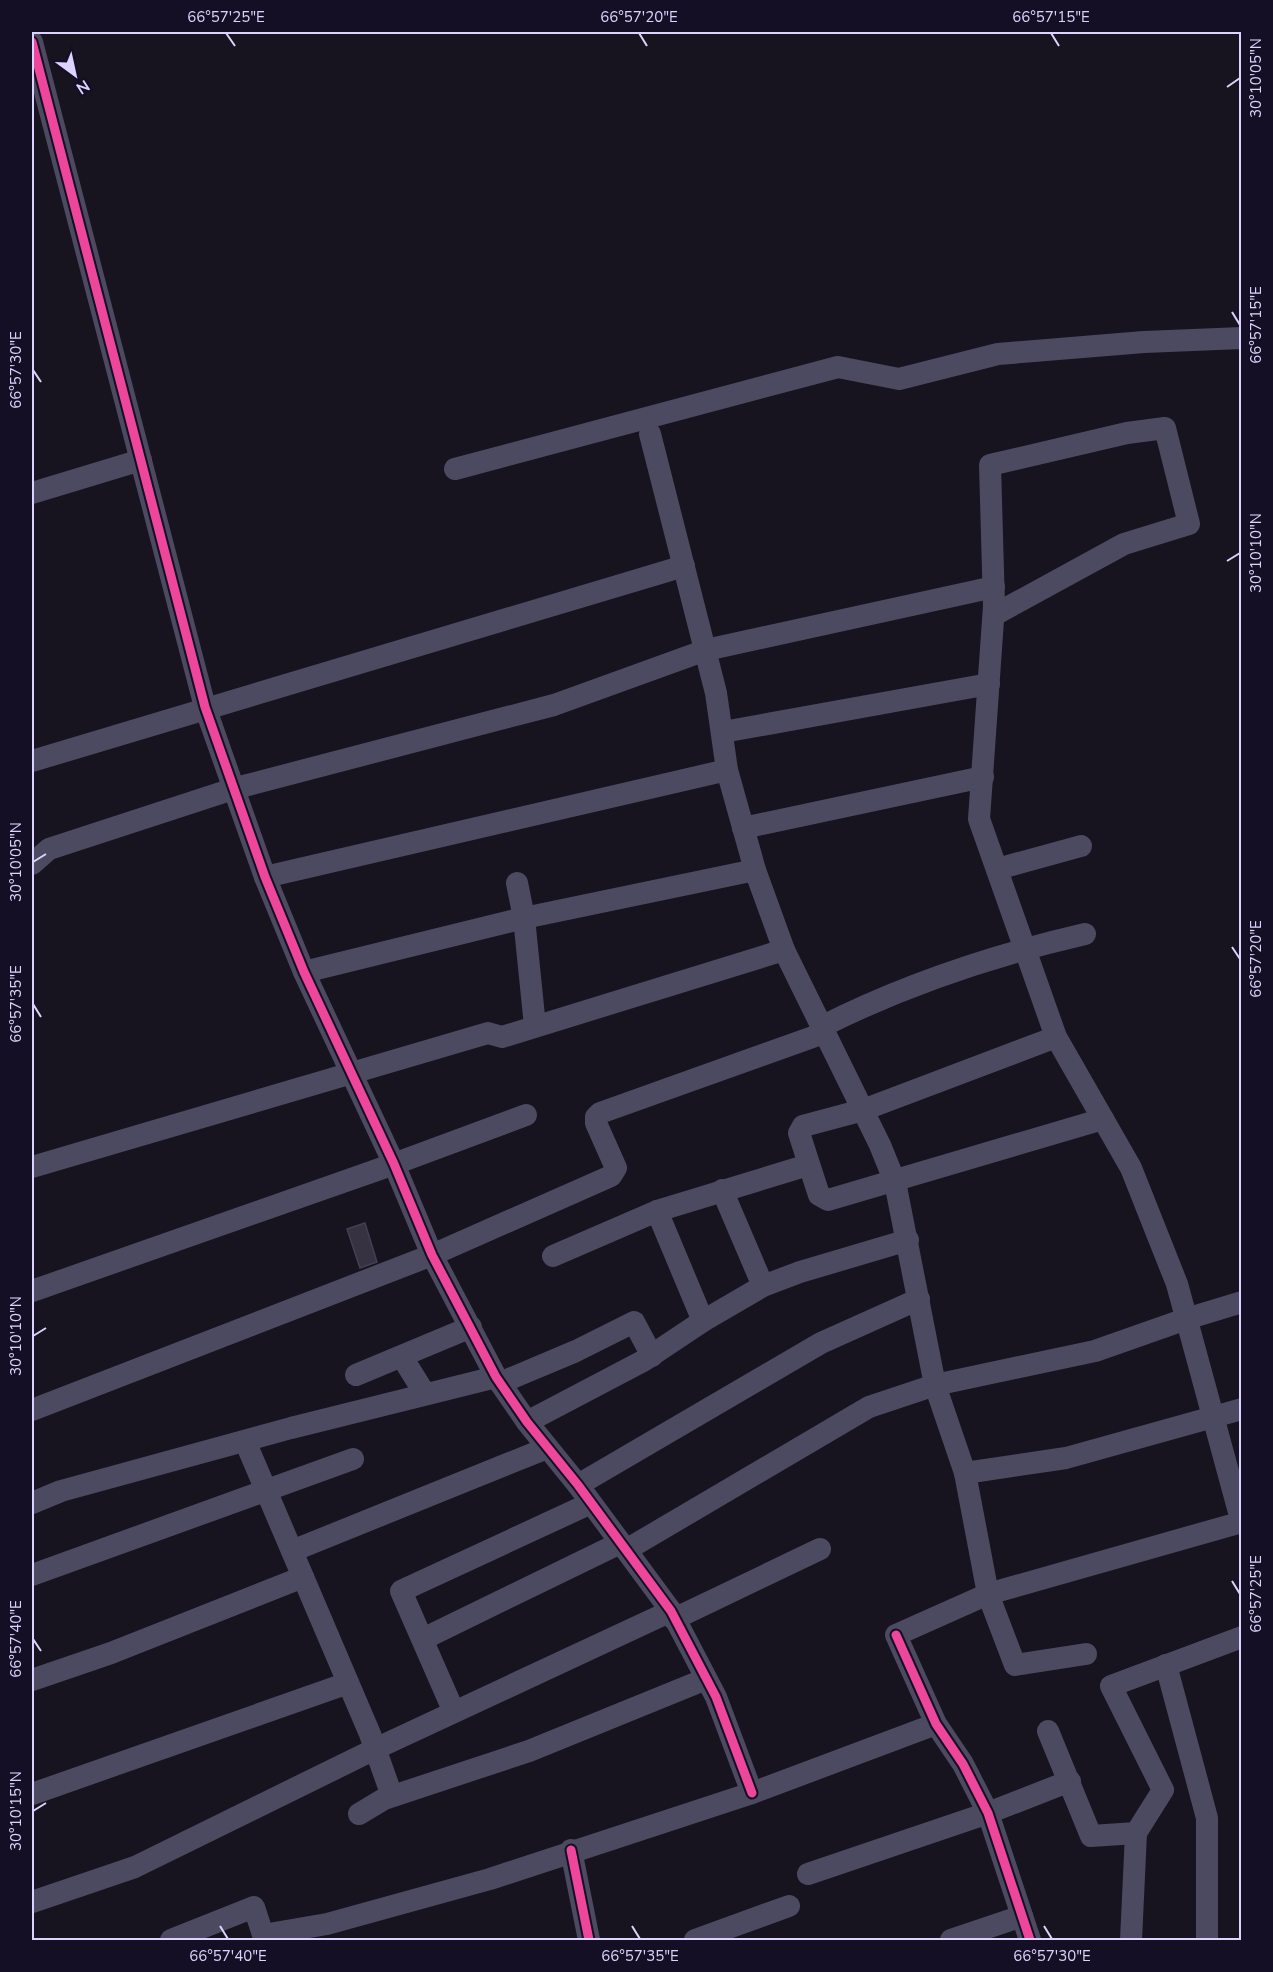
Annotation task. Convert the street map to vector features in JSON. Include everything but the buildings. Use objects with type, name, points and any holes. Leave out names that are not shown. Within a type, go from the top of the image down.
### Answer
[{"type":"street","points":[[32,42],[205,707],[236,788],[265,877],[304,972],[394,1164],[432,1255],[498,1380],[527,1422],[578,1485],[672,1615],[706,1679],[752,1793]]},
{"type":"street","points":[[455,469],[838,367],[899,379],[998,354],[1144,342],[1242,338]]},
{"type":"street","points":[[994,615],[1124,544],[1189,524],[1165,428],[1127,434],[990,465],[994,615],[979,819],[1056,1037],[1131,1168],[1177,1284],[1242,1523],[988,1594],[896,1635],[936,1724],[963,1764],[988,1813],[1030,1941]]},
{"type":"street","points":[[650,434],[706,650],[723,732],[727,770],[755,870],[784,950],[863,1110],[895,1182],[935,1384],[964,1473],[988,1594],[1015,1665],[1086,1654]]},
{"type":"street","points":[[32,493],[141,460]]},
{"type":"street","points":[[32,761],[205,707],[684,566]]},
{"type":"street","points":[[32,864],[50,849],[236,788],[554,705],[706,650],[994,587]]},
{"type":"street","points":[[723,732],[989,684]]},
{"type":"street","points":[[265,877],[727,770]]},
{"type":"street","points":[[743,828],[983,777]]},
{"type":"street","points":[[997,869],[1081,846]]},
{"type":"street","points":[[304,972],[524,918],[755,870]]},
{"type":"street","points":[[517,883],[524,918],[535,1026]]},
{"type":"street","points":[[32,1410],[432,1255],[615,1173],[616,1168],[596,1123],[600,1113],[823,1030],[876,999],[1024,948],[1085,934]]},
{"type":"street","points":[[32,1167],[488,1033],[502,1037],[784,950]]},
{"type":"street","points":[[1056,1037],[863,1110],[800,1129],[807,1165],[823,1199],[895,1182],[1103,1119]]},
{"type":"street","points":[[32,1291],[394,1164],[526,1115]]},
{"type":"street","points":[[554,1256],[657,1211],[807,1165]]},
{"type":"street","points":[[722,1190],[763,1286]]},
{"type":"street","points":[[657,1211],[703,1321]]},
{"type":"street","points":[[527,1422],[652,1356],[703,1321],[763,1286],[800,1272],[908,1240]]},
{"type":"street","points":[[578,1485],[821,1343],[919,1299]]},
{"type":"street","points":[[423,1639],[623,1546],[868,1407],[935,1384],[1095,1351],[1242,1302]]},
{"type":"street","points":[[32,1503],[61,1491],[245,1441],[425,1394],[498,1380],[576,1351],[634,1322],[652,1356]]},
{"type":"street","points":[[356,1375],[471,1327]]},
{"type":"street","points":[[402,1357],[425,1394]]},
{"type":"street","points":[[964,1473],[1066,1458],[1242,1409]]},
{"type":"street","points":[[245,1441],[348,1683],[392,1796]]},
{"type":"street","points":[[292,1551],[547,1448]]},
{"type":"street","points":[[32,1575],[267,1492],[353,1459]]},
{"type":"street","points":[[454,1712],[401,1591],[591,1503]]},
{"type":"street","points":[[32,1902],[135,1867],[454,1712],[820,1549]]},
{"type":"street","points":[[32,1680],[111,1653],[303,1576]]},
{"type":"street","points":[[1131,1941],[1136,1833],[1163,1790],[1111,1686],[1242,1637]]},
{"type":"street","points":[[1166,1665],[1207,1818],[1207,1941]]},
{"type":"street","points":[[359,1814],[392,1796],[529,1751],[706,1679]]},
{"type":"street","points":[[32,1794],[348,1683]]},
{"type":"street","points":[[171,1941],[254,1907],[263,1935],[327,1924],[490,1879],[571,1850],[752,1793],[936,1724]]},
{"type":"street","points":[[1048,1731],[1091,1836],[1136,1833]]},
{"type":"street","points":[[808,1874],[988,1813],[1070,1781]]},
{"type":"street","points":[[571,1850],[589,1941]]},
{"type":"street","points":[[699,1940],[789,1906]]},
{"type":"street","points":[[951,1941],[1022,1916]]},
{"type":"cycle path","points":[[32,42],[205,707],[265,877],[304,972],[394,1164],[432,1255],[496,1377],[527,1422],[578,1485],[671,1611],[716,1697],[752,1793]]},
{"type":"cycle path","points":[[896,1635],[936,1724],[963,1764],[988,1813],[1030,1940]]},
{"type":"cycle path","points":[[571,1850],[589,1940]]}]
